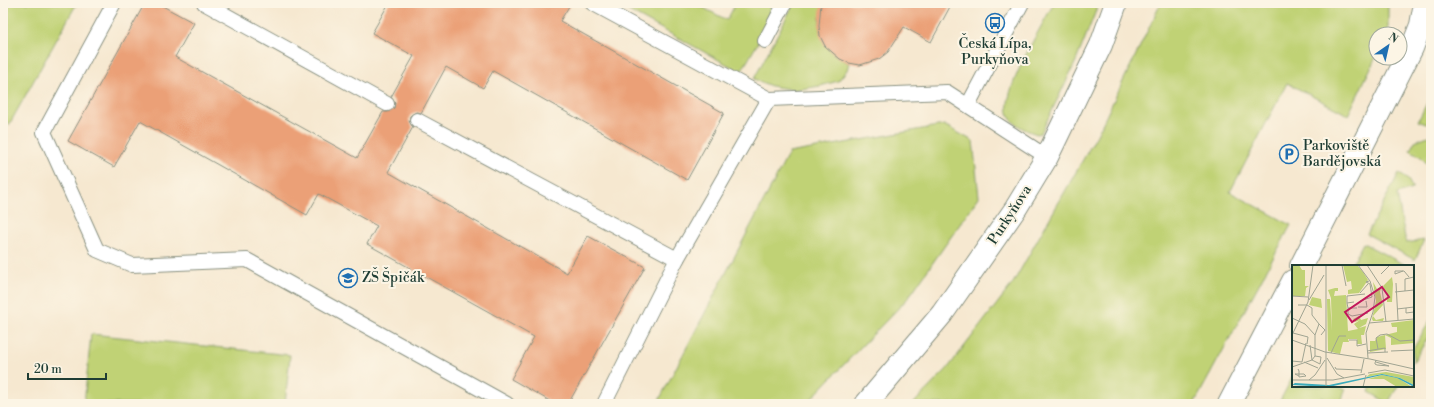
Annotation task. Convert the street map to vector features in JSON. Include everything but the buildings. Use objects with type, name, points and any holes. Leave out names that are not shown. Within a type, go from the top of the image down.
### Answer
[{"type":"street","name":"Purkyňova","points":[[866,404],[942,314],[1003,228],[1047,157],[1100,45],[1116,3]]},
{"type":"street","points":[[1302,265],[1412,48],[1421,25],[1425,3]]},
{"type":"street","points":[[1229,404],[1292,283]]},
{"type":"lane","points":[[114,3],[44,132],[97,250],[132,265],[247,260],[507,404]]},
{"type":"lane","points":[[204,3],[387,104]]},
{"type":"lane","points":[[592,3],[769,99],[947,92],[1047,157]]},
{"type":"lane","points":[[765,41],[785,3]]},
{"type":"lane","points":[[968,105],[1022,3]]},
{"type":"lane","points":[[604,404],[677,259],[769,99]]},
{"type":"lane","points":[[417,120],[677,259]]},
{"type":"green space","points":[[3,3],[77,3],[9,125],[3,121]]},
{"type":"green space","points":[[614,3],[694,3],[727,20],[736,3],[769,3],[770,9],[766,27],[761,38],[741,72]]},
{"type":"green space","points":[[794,3],[818,3],[823,7],[819,25],[823,41],[833,54],[849,63],[847,70],[838,81],[820,86],[795,90],[771,86],[754,79]]},
{"type":"green space","points":[[1054,3],[1099,3],[1076,61],[1041,133],[1037,134],[1014,123],[1009,116],[1008,106],[1010,92],[1016,77],[1032,42]]},
{"type":"green space","points":[[1161,3],[1388,3],[1388,26],[1368,26],[1368,66],[1372,66],[1348,115],[1287,83],[1230,192],[1291,225],[1194,404],[913,404],[947,369],[1013,283],[1097,135]]},
{"type":"green space","points":[[1431,95],[1431,123],[1426,124],[1418,121]]},
{"type":"green space","points":[[944,125],[973,141],[979,197],[908,298],[806,404],[657,404],[789,153]]},
{"type":"green space","points":[[1431,136],[1431,168],[1421,157],[1410,150],[1415,141]]},
{"type":"green space","points":[[1399,173],[1408,180],[1413,189],[1397,194],[1406,243],[1424,240],[1415,260],[1367,234]]},
{"type":"green space","points":[[1363,243],[1405,265],[1352,265]]},
{"type":"green space","points":[[1431,319],[1431,333],[1414,360],[1414,347]]},
{"type":"green space","points":[[91,334],[290,355],[285,404],[84,404]]},
{"type":"green space","points":[[1292,378],[1292,387],[1339,387],[1345,390],[1341,404],[1333,404],[1322,397],[1318,404],[1280,404]]},
{"type":"green space","points":[[1371,387],[1397,387],[1388,403],[1369,392]]},
{"type":"place","name":"Česká Lípa, Purkyňova","points":[[995,23]]},
{"type":"place","name":"Parkoviště Bardějovská","points":[[1289,154]]},
{"type":"place","name":"ZŠ Špičák","points":[[348,278]]}]
